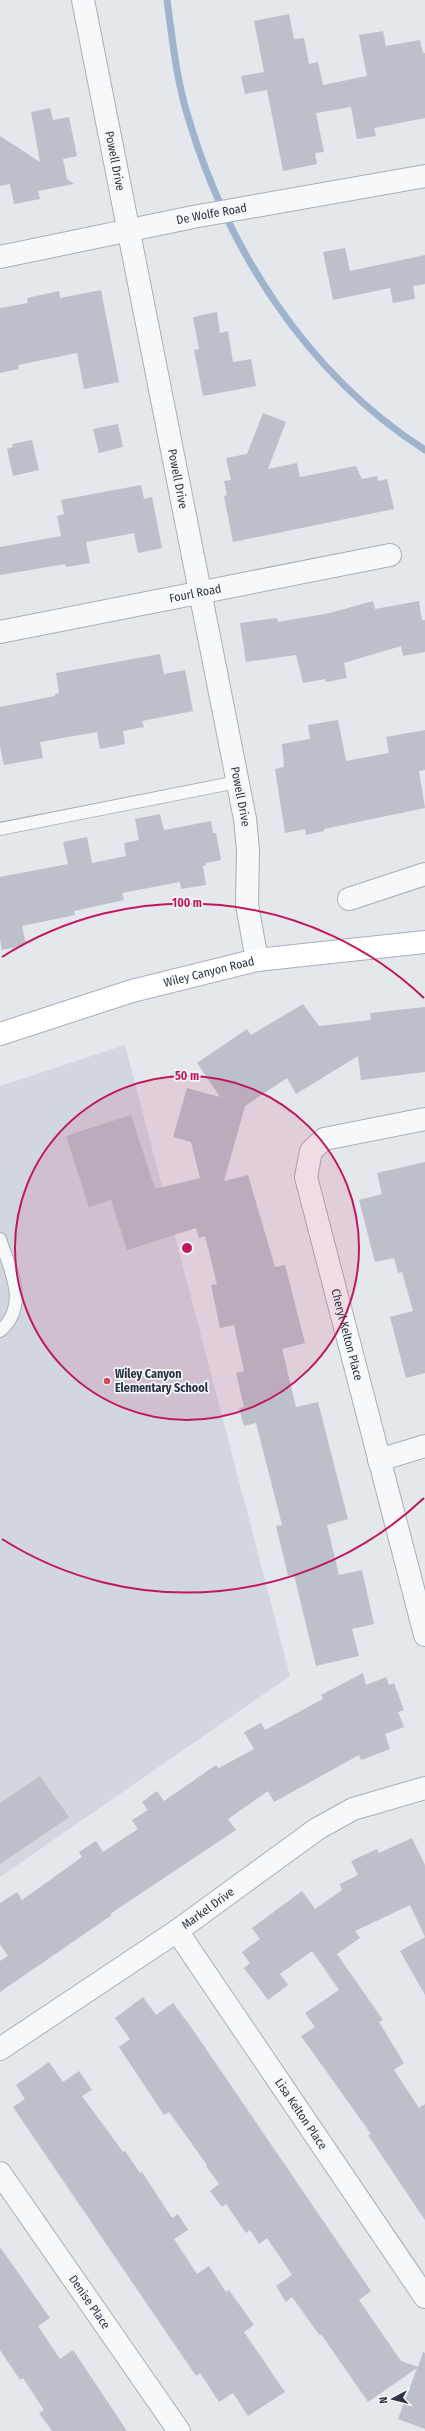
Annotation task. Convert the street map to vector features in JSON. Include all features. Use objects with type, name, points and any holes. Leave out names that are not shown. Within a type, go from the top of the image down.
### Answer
[{"type":"street","name":"Powell Drive","points":[[83,0],[201,592],[237,782],[248,850],[247,905],[257,960]]},
{"type":"street","name":"De Wolfe Road","points":[[0,257],[193,217],[425,176]]},
{"type":"street","name":"Fourl Road","points":[[0,632],[390,556]]},
{"type":"street","points":[[349,899],[425,874]]},
{"type":"street","name":"Wiley Canyon Road","points":[[0,1034],[132,991],[257,960],[425,942]]},
{"type":"street","name":"Cheryl Kelton Place","points":[[425,1119],[324,1139],[311,1151],[306,1177],[425,1635]]},
{"type":"street","points":[[379,1460],[425,1446]]},
{"type":"street","name":"Markel Drive","points":[[0,2049],[177,1931],[317,1829],[353,1809],[425,1788]]},
{"type":"street","name":"Lisa Kelton Place","points":[[177,1931],[425,2297]]},
{"type":"street","name":"Denise Place","points":[[0,2173],[179,2431]]},
{"type":"lane","points":[[0,828],[237,782]]},
{"type":"lane","points":[[0,1238],[16,1287],[17,1299],[14,1312],[8,1324],[0,1331]]},
{"type":"shaded area","name":"Wiley Canyon Elementary School","points":[[125,1045],[290,1676],[0,1877],[0,1086]]},
{"type":"building","points":[[289,14],[294,39],[304,38],[309,64],[318,62],[323,85],[367,76],[359,35],[383,31],[386,46],[420,40],[423,53],[425,53],[425,118],[374,128],[376,136],[357,139],[351,107],[316,113],[324,152],[315,153],[317,164],[283,171],[267,90],[245,94],[241,76],[264,72],[254,21]]},
{"type":"building","points":[[50,108],[53,120],[69,117],[77,156],[63,159],[67,179],[74,184],[38,191],[40,199],[14,204],[10,184],[0,186],[0,136],[40,162],[31,112]]},
{"type":"building","points":[[345,248],[350,271],[425,255],[425,284],[413,286],[415,299],[393,303],[390,288],[333,300],[323,252]]},
{"type":"building","points":[[101,290],[119,382],[84,389],[77,353],[18,365],[19,369],[0,373],[0,308],[28,303],[27,298],[59,291],[60,298]]},
{"type":"building","points":[[217,312],[220,333],[228,331],[233,362],[251,359],[256,386],[203,396],[194,350],[199,349],[193,317]]},
{"type":"building","points":[[263,413],[286,422],[268,469],[297,463],[300,477],[356,466],[362,479],[377,476],[378,481],[387,479],[394,509],[233,542],[224,496],[227,495],[224,481],[231,480],[226,458],[247,454]]},
{"type":"building","points":[[118,424],[123,447],[99,453],[93,429]]},
{"type":"building","points":[[32,440],[39,470],[13,476],[7,449],[13,447],[12,444]]},
{"type":"building","points":[[141,485],[144,499],[152,497],[162,548],[138,553],[134,533],[86,542],[90,563],[66,567],[65,564],[0,575],[0,547],[61,536],[57,516],[64,514],[61,500]]},
{"type":"building","points":[[373,601],[375,609],[419,601],[422,620],[425,620],[425,652],[403,656],[401,646],[344,663],[347,678],[326,682],[325,679],[303,683],[296,655],[246,662],[240,623],[277,618],[278,622],[330,613]]},
{"type":"building","points":[[160,654],[164,674],[185,670],[193,711],[142,721],[144,727],[123,731],[125,744],[100,749],[97,732],[40,742],[43,758],[4,765],[0,747],[0,707],[55,696],[55,694],[59,693],[56,673]]},
{"type":"building","points":[[338,720],[346,761],[389,753],[386,737],[425,730],[425,770],[419,771],[425,808],[324,829],[324,831],[306,835],[305,829],[285,833],[275,769],[284,767],[282,744],[310,739],[308,725]]},
{"type":"building","points":[[160,814],[164,830],[211,821],[213,833],[216,833],[221,860],[206,863],[206,865],[203,866],[206,885],[181,889],[180,882],[122,893],[124,900],[74,911],[75,915],[22,926],[26,945],[2,950],[0,939],[0,877],[68,864],[63,842],[87,837],[92,863],[126,856],[124,843],[139,840],[135,819]]},
{"type":"building","points":[[303,1004],[319,1026],[371,1020],[370,1013],[425,1007],[425,1072],[361,1080],[358,1056],[296,1094],[287,1078],[245,1106],[224,1181],[248,1175],[275,1267],[285,1265],[305,1343],[282,1349],[296,1407],[318,1402],[348,1519],[327,1525],[339,1575],[362,1570],[374,1624],[352,1629],[359,1656],[316,1666],[294,1575],[288,1576],[276,1526],[282,1525],[256,1423],[244,1426],[239,1408],[244,1407],[236,1373],[244,1371],[234,1325],[220,1328],[211,1285],[217,1284],[205,1236],[199,1238],[196,1228],[127,1250],[111,1200],[89,1207],[66,1136],[131,1115],[155,1189],[200,1178],[191,1142],[173,1137],[187,1088],[220,1097],[197,1063],[247,1029],[251,1035]]},
{"type":"building","points":[[425,1162],[425,1373],[406,1378],[390,1317],[413,1311],[402,1272],[398,1273],[394,1258],[375,1262],[359,1200],[382,1194],[377,1173]]},
{"type":"building","points":[[363,1673],[366,1685],[386,1677],[389,1685],[394,1683],[404,1710],[398,1712],[404,1727],[385,1734],[390,1749],[361,1760],[359,1755],[274,1802],[268,1791],[228,1819],[236,1830],[110,1914],[112,1915],[0,1992],[0,1961],[8,1956],[0,1944],[0,1903],[17,1892],[22,1900],[82,1857],[79,1852],[96,1841],[103,1852],[138,1829],[132,1820],[148,1810],[142,1802],[157,1791],[164,1801],[216,1765],[219,1768],[254,1749],[244,1732],[261,1723],[265,1730],[323,1699],[321,1695]]},
{"type":"building","points":[[40,1776],[69,1817],[0,1864],[0,1803]]},
{"type":"building","points":[[412,1838],[425,1865],[425,1937],[410,1905],[355,1931],[360,1938],[337,1954],[383,2020],[379,2022],[404,2063],[394,2070],[419,2108],[425,2104],[425,2220],[368,2135],[371,2134],[301,2036],[315,2027],[305,2013],[339,1990],[312,1951],[280,1974],[288,1985],[268,2000],[244,1968],[250,1963],[242,1952],[260,1939],[252,1928],[302,1891],[315,1909],[342,1890],[340,1884],[358,1875],[351,1861],[377,1849],[379,1853]]},
{"type":"building","points":[[425,1937],[425,1995],[400,1951]]},
{"type":"building","points":[[143,1997],[156,2015],[173,2003],[191,2027],[371,2291],[359,2300],[401,2361],[418,2367],[423,2352],[425,2353],[425,2429],[398,2419],[417,2368],[368,2402],[321,2334],[320,2336],[292,2297],[286,2302],[276,2286],[292,2275],[267,2238],[259,2244],[250,2230],[246,2233],[226,2204],[222,2207],[210,2191],[219,2184],[206,2166],[207,2165],[169,2112],[164,2115],[119,2047],[130,2039],[115,2018]]},
{"type":"building","points":[[49,2062],[63,2082],[79,2071],[92,2090],[82,2096],[123,2152],[125,2151],[140,2173],[142,2172],[172,2218],[178,2214],[188,2230],[174,2239],[197,2274],[209,2266],[226,2292],[229,2290],[254,2325],[244,2332],[285,2392],[248,2416],[233,2393],[219,2402],[200,2373],[196,2376],[13,2107],[25,2099],[16,2085]]},
{"type":"building","points":[[0,2247],[50,2318],[38,2326],[60,2359],[73,2350],[127,2431],[52,2431],[39,2413],[44,2410],[23,2378],[20,2380],[0,2350]]},
{"type":"waterway","points":[[167,0],[177,70],[186,110],[203,160],[223,210],[247,257],[275,302],[307,344],[343,384],[382,419],[425,450]]},
{"type":"place","name":"Wiley Canyon Elementary School","points":[[107,1381]]}]
